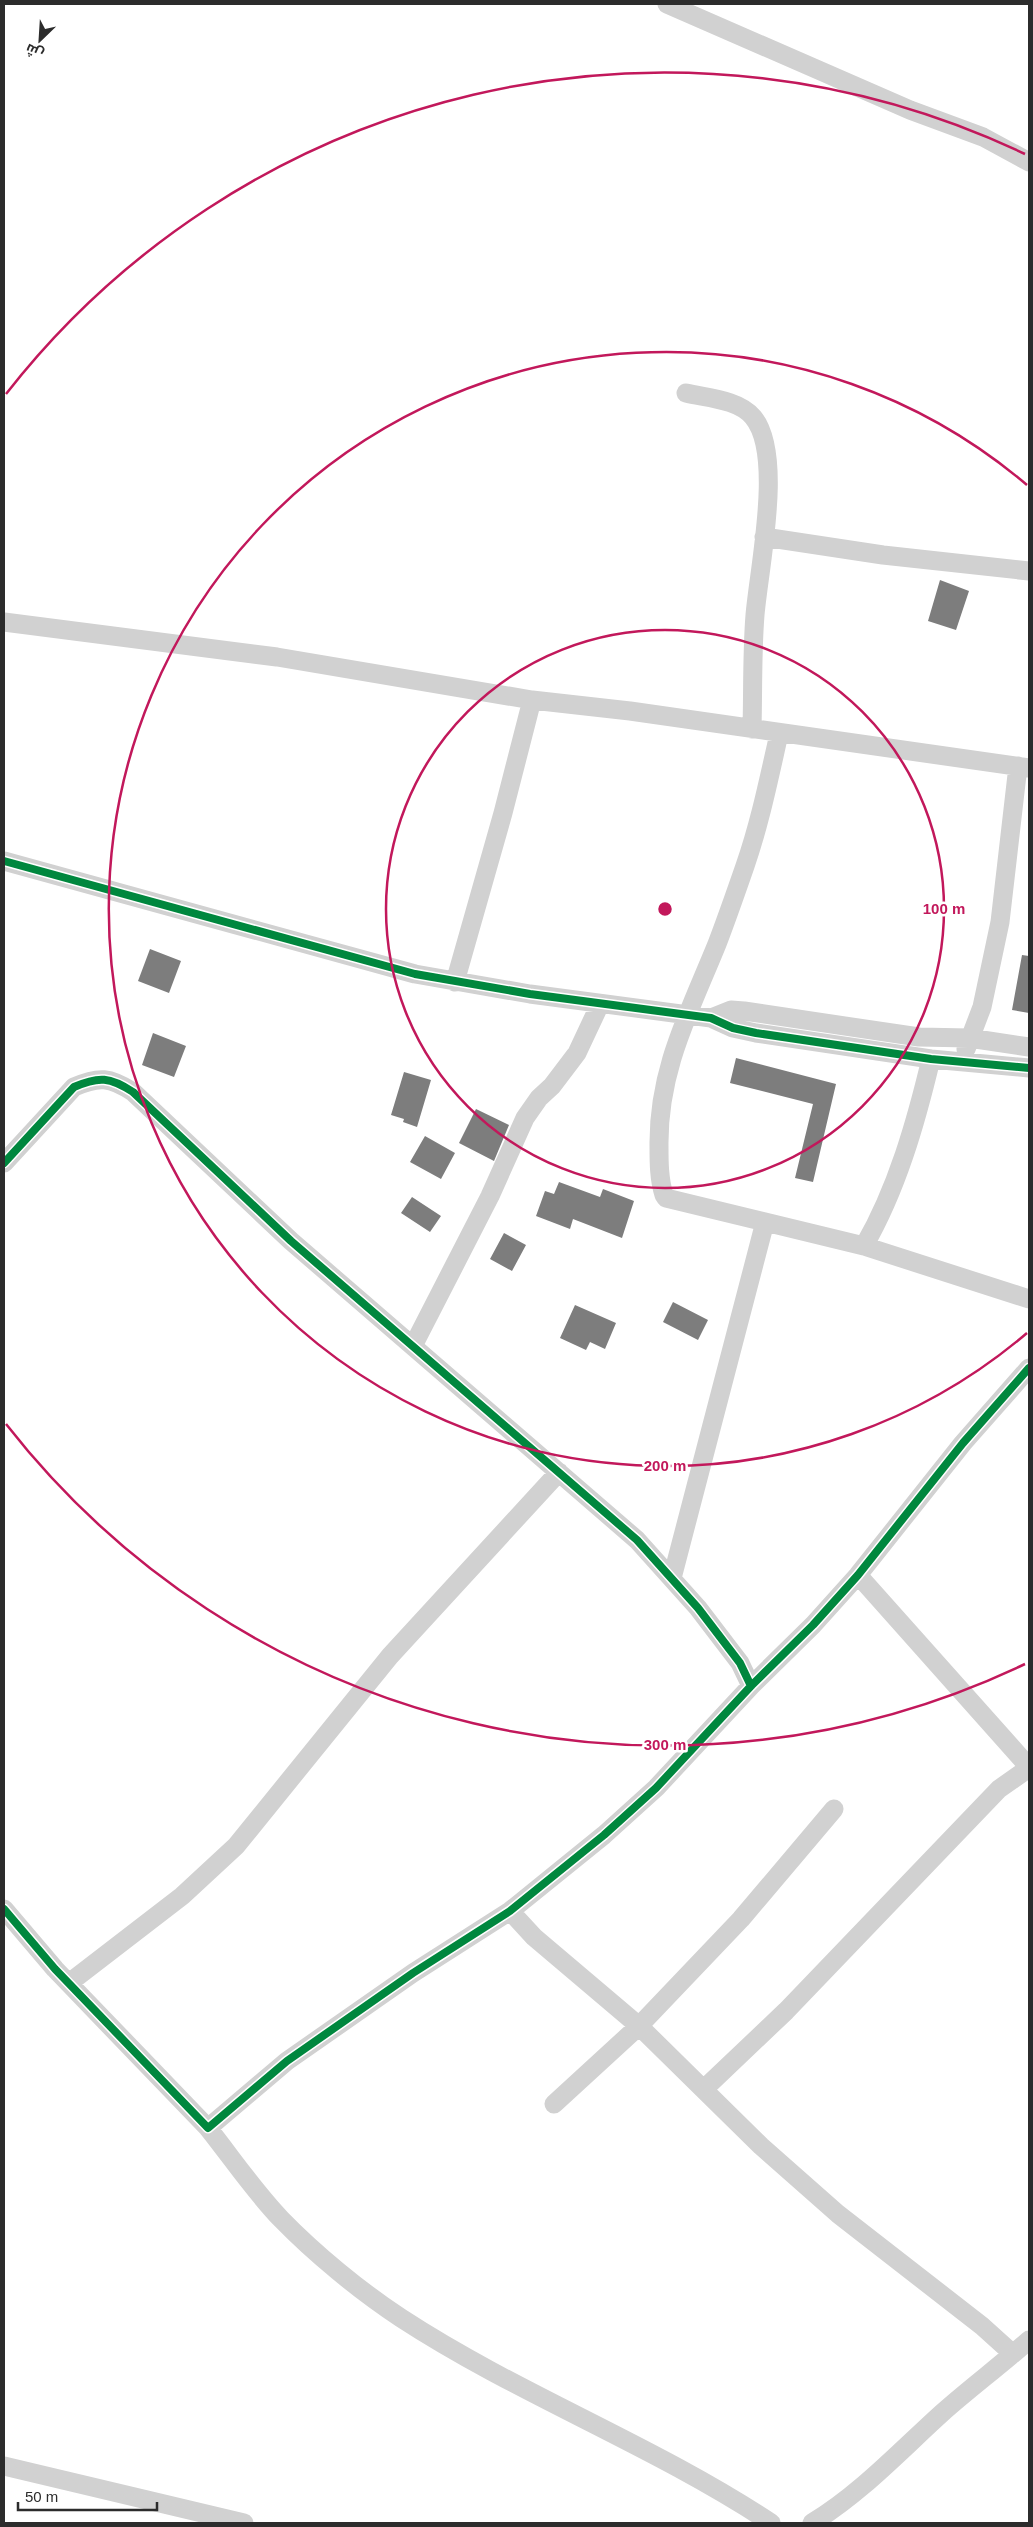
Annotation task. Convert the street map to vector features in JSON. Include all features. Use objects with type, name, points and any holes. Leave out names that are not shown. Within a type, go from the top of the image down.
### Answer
[{"type":"street","points":[[667,4],[910,110],[983,137],[1029,162]]},
{"type":"street","points":[[686,393],[734,404],[746,410],[754,418],[762,431],[765,443],[768,483],[755,616],[752,729]]},
{"type":"street","points":[[764,537],[883,555],[1029,571]]},
{"type":"street","points":[[4,622],[277,657],[532,700],[630,711],[779,734],[1024,767],[1000,922],[982,1007],[962,1062]]},
{"type":"street","points":[[455,982],[503,813],[532,700]]},
{"type":"street","points":[[779,734],[762,809],[746,863],[716,945],[686,1015],[663,1086],[658,1120],[659,1160],[664,1195],[666,1198],[864,1246],[1029,1299]]},
{"type":"street","points":[[4,861],[334,952],[455,982],[600,1004],[710,1018],[733,1028],[756,1033],[931,1059],[1029,1068]]},
{"type":"street","points":[[413,1346],[490,1196],[525,1118],[539,1098],[552,1086],[577,1053],[600,1004]]},
{"type":"street","points":[[710,1018],[731,1010],[744,1011],[919,1037],[970,1038],[1029,1047]]},
{"type":"street","points":[[864,1246],[876,1225],[894,1183],[923,1093],[931,1059]]},
{"type":"street","points":[[4,1162],[74,1087],[89,1081],[104,1079],[118,1082],[133,1092],[291,1240],[623,1526],[672,1578],[727,1645],[740,1663],[751,1686]]},
{"type":"street","points":[[672,1578],[765,1222]]},
{"type":"street","points":[[208,2128],[287,2061],[413,1973],[510,1912],[604,1835],[656,1788],[751,1686],[813,1625],[858,1575],[963,1443],[1029,1368]]},
{"type":"street","points":[[69,1983],[182,1896],[236,1846],[390,1656],[559,1472]]},
{"type":"street","points":[[704,2089],[786,2011],[999,1789],[1029,1767],[858,1575]]},
{"type":"street","points":[[554,2104],[639,2026],[741,1919],[834,1809]]},
{"type":"street","points":[[510,1912],[534,1937],[639,2026],[761,2146],[845,2220],[982,2326],[1013,2354]]},
{"type":"street","points":[[7,1920],[208,2128],[281,2218],[358,2286],[400,2317],[495,2373],[738,2501],[770,2523]]},
{"type":"street","points":[[812,2523],[827,2514],[902,2451],[943,2412],[1029,2340]]},
{"type":"street","points":[[4,2466],[244,2523]]},
{"type":"building","points":[[940,580],[969,591],[956,630],[928,621]]},
{"type":"building","points":[[150,949],[181,961],[169,993],[138,981]]},
{"type":"building","points":[[1022,955],[1029,956],[1029,1013],[1012,1010]]},
{"type":"building","points":[[153,1033],[186,1046],[174,1077],[142,1065]]},
{"type":"building","points":[[736,1058],[836,1084],[813,1182],[795,1178],[813,1104],[730,1083]]},
{"type":"building","points":[[404,1072],[431,1080],[417,1127],[403,1122],[404,1119],[391,1115]]},
{"type":"building","points":[[476,1109],[509,1125],[494,1161],[459,1143]]},
{"type":"building","points":[[425,1136],[455,1153],[441,1179],[410,1162]]},
{"type":"building","points":[[559,1182],[600,1197],[603,1189],[634,1201],[622,1238],[573,1219],[570,1229],[536,1216],[545,1191],[554,1194]]},
{"type":"building","points":[[412,1197],[441,1216],[430,1232],[401,1213]]},
{"type":"building","points":[[504,1233],[526,1245],[512,1271],[490,1259]]},
{"type":"building","points":[[673,1302],[708,1320],[698,1340],[663,1322]]},
{"type":"building","points":[[575,1305],[616,1323],[605,1349],[590,1342],[586,1350],[560,1338]]},
{"type":"cycle path","points":[[4,861],[415,974],[530,994],[711,1018],[733,1028],[756,1033],[931,1059],[1029,1068]]},
{"type":"cycle path","points":[[4,1163],[74,1087],[91,1081],[104,1080],[118,1083],[133,1092],[291,1241],[637,1540],[698,1608],[740,1663],[751,1686]]},
{"type":"cycle path","points":[[4,1909],[55,1969],[208,2128],[287,2061],[413,1973],[510,1911],[604,1835],[656,1788],[751,1686],[813,1625],[858,1575],[963,1443],[1029,1368]]}]
